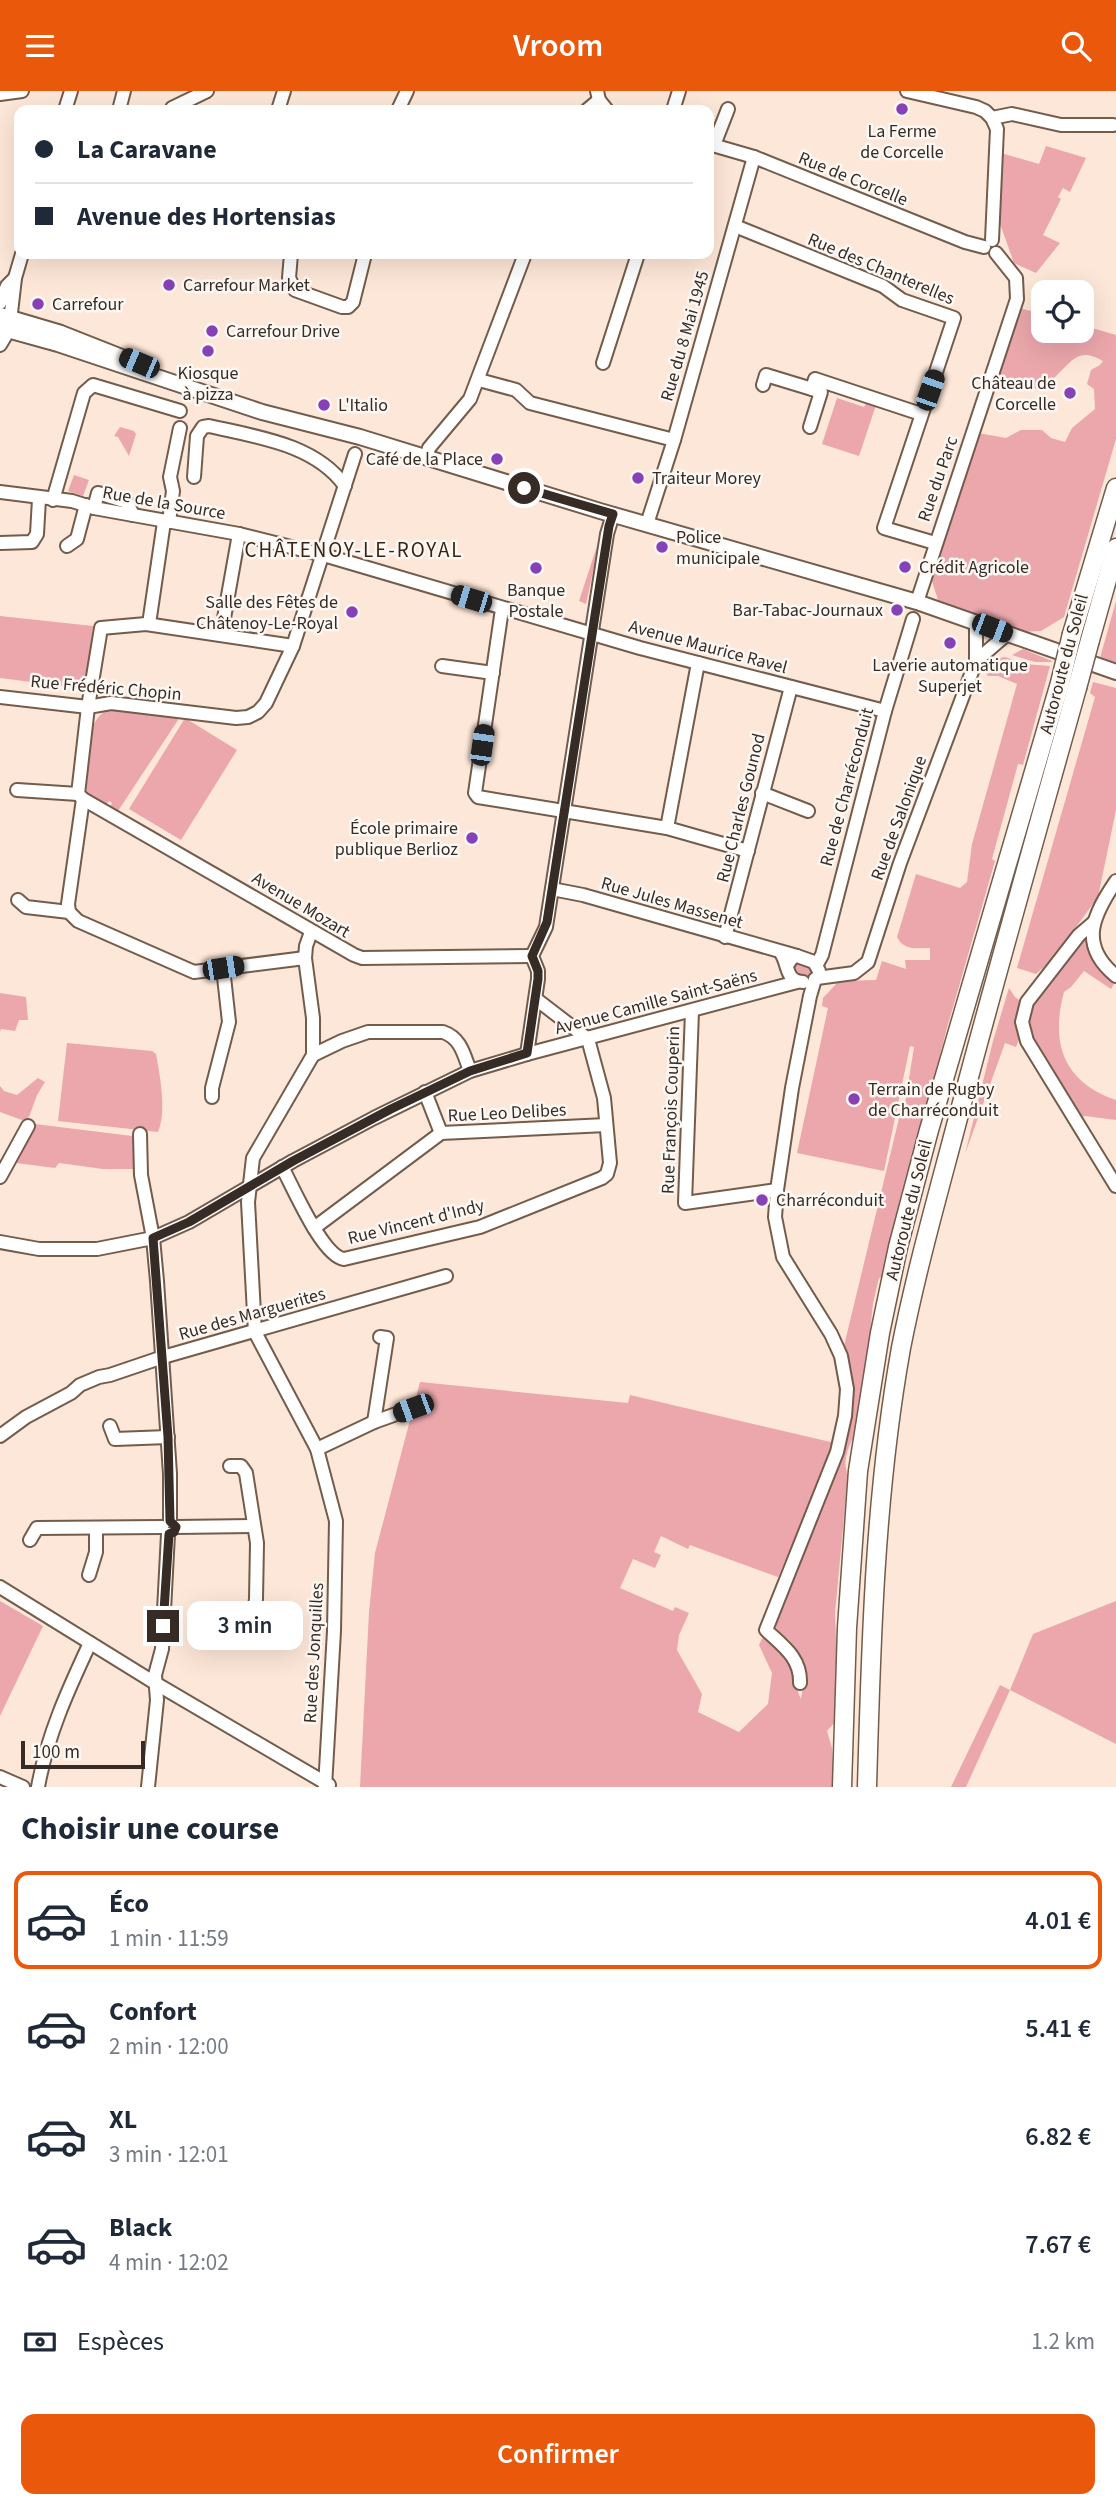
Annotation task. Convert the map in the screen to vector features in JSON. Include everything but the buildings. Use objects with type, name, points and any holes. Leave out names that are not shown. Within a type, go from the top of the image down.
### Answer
[{"type":"highway","name":"Autoroute du Soleil","points":[[867,1787],[880,1507],[902,1347],[1068,685],[1072,634],[1116,488]]},
{"type":"highway","name":"Autoroute du Soleil","points":[[842,1787],[847,1628],[858,1471],[880,1333],[898,1247],[929,1131],[1068,685],[1090,640],[1116,548]]},
{"type":"main road","points":[[5,323],[61,333],[210,388],[343,428],[360,437],[426,458],[917,601],[1116,672]]},
{"type":"street","points":[[0,94],[22,91]]},
{"type":"street","points":[[907,91],[976,107],[992,118],[998,136],[991,247]]},
{"type":"street","points":[[178,105],[200,93]]},
{"type":"street","points":[[714,138],[728,109]]},
{"type":"street","points":[[992,118],[1012,114],[1061,125],[1114,125]]},
{"type":"street","name":"Rue de Corcelle","points":[[714,145],[754,157],[965,243],[991,247]]},
{"type":"street","name":"Rue du 8 Mai 1945","points":[[647,524],[674,440],[754,157]]},
{"type":"street","name":"Rue des Chanterelles","points":[[735,226],[883,286],[902,300],[954,319],[884,528],[935,544]]},
{"type":"street","name":"Rue du Parc","points":[[917,601],[1017,299],[1016,278],[991,247]]},
{"type":"street","points":[[0,345],[21,259]]},
{"type":"street","points":[[291,259],[289,278],[295,290],[348,307],[353,302],[364,259]]},
{"type":"street","points":[[426,458],[429,448],[463,411],[479,380],[524,259]]},
{"type":"street","points":[[603,363],[636,259]]},
{"type":"street","points":[[0,303],[7,286],[15,278]]},
{"type":"street","points":[[763,385],[766,375],[821,392],[810,427]]},
{"type":"street","points":[[812,389],[815,379],[921,414]]},
{"type":"street","points":[[479,380],[516,390],[530,403],[674,440]]},
{"type":"street","points":[[53,500],[84,393],[93,385],[180,411]]},
{"type":"street","points":[[194,477],[197,436],[203,427],[209,426],[266,439],[309,455],[332,470],[345,486]]},
{"type":"street","points":[[149,624],[173,491],[170,477],[180,428]]},
{"type":"street","name":"Rue Frédéric Chopin","points":[[0,697],[88,707],[111,703],[221,717],[248,717],[258,712],[266,703],[293,646],[321,554],[334,531],[355,454]]},
{"type":"street","name":"Rue de la Source","points":[[0,492],[90,507],[98,493],[127,502],[133,515],[239,534],[321,554]]},
{"type":"street","points":[[0,543],[28,544],[35,539],[39,499]]},
{"type":"street","points":[[68,546],[77,538],[90,507]]},
{"type":"street","points":[[527,1053],[538,971],[532,956],[546,927],[613,514]]},
{"type":"street","points":[[221,635],[239,534]]},
{"type":"street","name":"Avenue Maurice Ravel","points":[[321,554],[502,609],[885,711]]},
{"type":"street","points":[[502,609],[475,793],[478,797],[667,828],[748,851]]},
{"type":"street","name":"Rue de Charréconduit","points":[[811,975],[822,955],[885,711],[913,619]]},
{"type":"street","name":"Rue de Salonique","points":[[811,975],[854,973],[869,962],[900,863],[976,661],[976,622]]},
{"type":"street","points":[[293,646],[149,624],[102,628],[88,707],[68,904],[69,912],[78,921],[194,972],[305,958]]},
{"type":"street","name":"Rue de Salonique","points":[[976,661],[1007,634]]},
{"type":"street","points":[[976,643],[989,648]]},
{"type":"street","points":[[667,828],[698,663]]},
{"type":"street","points":[[442,666],[493,673]]},
{"type":"street","name":"Rue Charles Gounod","points":[[725,937],[791,687]]},
{"type":"street","points":[[17,790],[80,797]]},
{"type":"street","points":[[762,793],[808,811]]},
{"type":"street","name":"Avenue Mozart","points":[[80,797],[344,951],[362,958],[532,956]]},
{"type":"street","points":[[1116,881],[1103,900],[1093,923],[1079,935],[1027,1002],[1023,1022],[1023,1031],[1116,1186]]},
{"type":"street","name":"Rue Jules Massenet","points":[[552,889],[583,895],[725,937],[788,961],[811,975]]},
{"type":"street","points":[[18,900],[26,907],[69,912]]},
{"type":"street","points":[[1093,923],[1096,952],[1116,976]]},
{"type":"street","points":[[255,1332],[248,1202],[250,1167],[313,1055],[313,1018],[305,958],[311,932]]},
{"type":"street","points":[[788,961],[793,980],[811,975],[810,996],[792,1088],[775,1217],[783,1257],[831,1334],[841,1356],[847,1389],[845,1416],[837,1452],[766,1630],[792,1654],[798,1665],[800,1683]]},
{"type":"street","name":"Avenue Camille Saint-Saëns","points":[[779,988],[788,961]]},
{"type":"street","points":[[212,1097],[229,1022],[223,968]]},
{"type":"street","name":"Avenue Camille Saint-Saëns","points":[[0,1242],[39,1249],[70,1250],[97,1249],[153,1238],[189,1222],[282,1167],[470,1071],[527,1053],[779,988],[811,975]]},
{"type":"street","points":[[536,999],[588,1039]]},
{"type":"street","name":"Rue François Couperin","points":[[692,1011],[685,1203],[777,1190]]},
{"type":"street","points":[[313,1055],[368,1032],[443,1032],[458,1041],[470,1071]]},
{"type":"street","name":"Rue Vincent d'Indy","points":[[282,1167],[313,1228],[335,1256],[344,1259],[480,1227],[607,1174],[610,1163],[604,1098],[588,1039]]},
{"type":"street","points":[[425,1092],[441,1133]]},
{"type":"street","name":"Rue Leo Delibes","points":[[313,1228],[441,1133],[606,1125]]},
{"type":"street","points":[[0,1177],[27,1126]]},
{"type":"street","points":[[140,1134],[141,1175],[153,1238],[168,1437],[169,1527],[162,1649],[152,1678],[157,1700],[148,1787]]},
{"type":"street","points":[[237,1193],[248,1202]]},
{"type":"street","name":"Rue des Marguerites","points":[[0,1436],[26,1417],[71,1393],[80,1385],[99,1377],[446,1276]]},
{"type":"street","name":"Rue des Jonquilles","points":[[255,1332],[317,1449],[336,1521],[327,1786]]},
{"type":"street","points":[[374,1422],[387,1338],[380,1337]]},
{"type":"street","points":[[317,1449],[374,1422],[413,1408]]},
{"type":"street","points":[[110,1426],[115,1439],[168,1437]]},
{"type":"street","points":[[230,1466],[241,1466],[246,1473],[257,1543],[256,1599],[251,1630],[240,1633]]},
{"type":"street","points":[[30,1540],[37,1528],[253,1526]]},
{"type":"street","points":[[89,1575],[96,1552],[96,1528]]},
{"type":"street","points":[[0,1587],[327,1786]]},
{"type":"street","points":[[38,1787],[55,1720],[90,1643]]},
{"type":"street","points":[[0,1777],[23,1787]]},
{"type":"shaded area","points":[[1046,146],[1086,158],[1070,192],[1063,188],[1058,197],[1061,199],[1043,235],[1060,243],[1036,273],[1014,263],[999,221],[1001,153],[1039,164]]},
{"type":"shaded area","points":[[1019,308],[1031,311],[1031,343],[1094,343],[1094,329],[1116,335],[1116,439],[1064,617],[1041,631],[1020,632],[938,600],[931,578],[978,433],[1006,438],[1021,430],[1042,430],[1051,438],[1065,442],[1072,428],[1095,409],[1094,389],[1087,384],[1091,370],[1103,361],[1088,355],[1076,357],[1052,380],[1037,389],[1005,381],[997,375]]},
{"type":"shaded area","points":[[837,398],[864,407],[867,402],[876,405],[859,456],[822,444]]},
{"type":"shaded area","points":[[120,427],[136,434],[129,456],[118,437],[114,436]]},
{"type":"shaded area","points":[[74,475],[89,480],[83,496],[68,491]]},
{"type":"shaded area","points":[[599,544],[586,604],[579,601]]},
{"type":"shaded area","points":[[1116,601],[1116,664],[1100,658]]},
{"type":"shaded area","points":[[0,616],[93,626],[86,689],[0,678]]},
{"type":"shaded area","points":[[1023,649],[1052,661],[1035,662],[1012,655]]},
{"type":"shaded area","points":[[1005,657],[1025,664],[1050,666],[1023,765],[1018,764],[992,859],[995,861],[947,1028],[883,1277],[879,1278],[873,1303],[854,1436],[846,1460],[848,1475],[835,1613],[835,1722],[827,1731],[832,1748],[834,1787],[360,1787],[369,1612],[375,1553],[420,1382],[628,1403],[630,1395],[835,1443],[778,1577],[690,1545],[688,1549],[661,1536],[654,1552],[661,1555],[655,1568],[633,1559],[620,1588],[673,1611],[675,1607],[689,1613],[679,1635],[677,1650],[702,1694],[698,1712],[739,1732],[768,1704],[772,1673],[759,1645],[765,1632],[794,1667],[801,1699],[803,1675],[799,1654],[773,1623],[846,1435],[843,1350],[901,1110],[904,1110],[914,1047],[910,1046],[884,1171],[797,1153],[828,1008],[822,1006],[823,998],[839,981],[876,980],[882,961],[906,969],[905,960],[930,960],[930,948],[907,947],[897,937],[916,874],[960,888],[967,882],[972,844],[1017,684],[998,676],[988,676],[982,668],[988,660]]},
{"type":"shaded area","points":[[1093,682],[1116,688],[1116,810],[1098,897],[1052,960],[1036,974],[1017,968],[1095,697],[1090,693]]},
{"type":"shaded area","points":[[108,710],[180,717],[118,811],[110,807],[112,803],[109,801],[106,805],[86,795],[91,735],[94,724]]},
{"type":"shaded area","points":[[185,718],[237,750],[181,840],[129,809]]},
{"type":"shaded area","points":[[1086,935],[1088,950],[1094,962],[1115,982],[1111,989],[1084,971],[1064,992],[1059,1028],[1061,1044],[1065,1059],[1073,1072],[1084,1083],[1116,1100],[1116,1120],[1085,1116],[1078,1119],[1036,1052],[1026,1023],[1027,1010]]},
{"type":"shaded area","points":[[799,961],[816,968],[811,977],[798,979],[792,966]]},
{"type":"shaded area","points":[[1009,988],[1022,1002],[1020,1037],[1016,1047],[1005,1043],[965,1154],[993,1041]]},
{"type":"shaded area","points":[[0,993],[26,997],[28,1020],[19,1020],[15,1031],[1,1029],[0,1032]]},
{"type":"shaded area","points":[[67,1043],[152,1051],[156,1054],[162,1104],[158,1132],[58,1121]]},
{"type":"shaded area","points":[[38,1078],[45,1082],[29,1117],[22,1120],[0,1112],[0,1086],[4,1091],[17,1095]]},
{"type":"shaded area","points":[[35,1124],[132,1136],[136,1139],[136,1169],[103,1169],[59,1163],[55,1168],[16,1163],[31,1127]]},
{"type":"shaded area","points":[[0,1601],[43,1626],[0,1716]]},
{"type":"shaded area","points":[[1116,1601],[1116,1744],[1010,1690],[1033,1634]]},
{"type":"shaded area","points":[[1000,1685],[1010,1690],[966,1787],[951,1787]]},
{"type":"place","name":"La Ferme de Corcelle","points":[[902,109]]},
{"type":"place","name":"Carrefour Market","points":[[169,285]]},
{"type":"place","name":"Carrefour","points":[[38,304]]},
{"type":"place","name":"Carrefour Drive","points":[[212,331]]},
{"type":"place","name":"Kiosque à pizza","points":[[208,351]]},
{"type":"place","name":"Château de Corcelle","points":[[1070,393]]},
{"type":"place","name":"L'Italio","points":[[324,405]]},
{"type":"place","name":"Café de la Place","points":[[497,459]]},
{"type":"place","name":"Traiteur Morey","points":[[638,478]]},
{"type":"place","name":"Police municipale","points":[[662,547]]},
{"type":"place","name":"Crédit Agricole","points":[[905,567]]},
{"type":"place","name":"Banque Postale","points":[[536,568]]},
{"type":"place","name":"Bar-Tabac-Journaux","points":[[897,610]]},
{"type":"place","name":"Salle des Fêtes de Châtenoy-Le-Royal","points":[[352,612]]},
{"type":"place","name":"Laverie automatique Superjet","points":[[950,643]]},
{"type":"place","name":"École primaire publique Berlioz","points":[[472,838]]},
{"type":"place","name":"Terrain de Rugby de Charréconduit","points":[[854,1099]]},
{"type":"place","name":"Charréconduit","points":[[762,1200]]},
{"type":"district","name":"CHÂTENOY-LE-ROYAL","points":[[354,550]]},
{"type":"route","points":[[163,1626],[169,1534],[175,1531],[176,1527],[170,1521],[168,1437],[153,1238],[189,1222],[293,1161],[391,1109],[470,1071],[527,1053],[538,979],[532,956],[547,922],[613,514],[524,488]]}]
